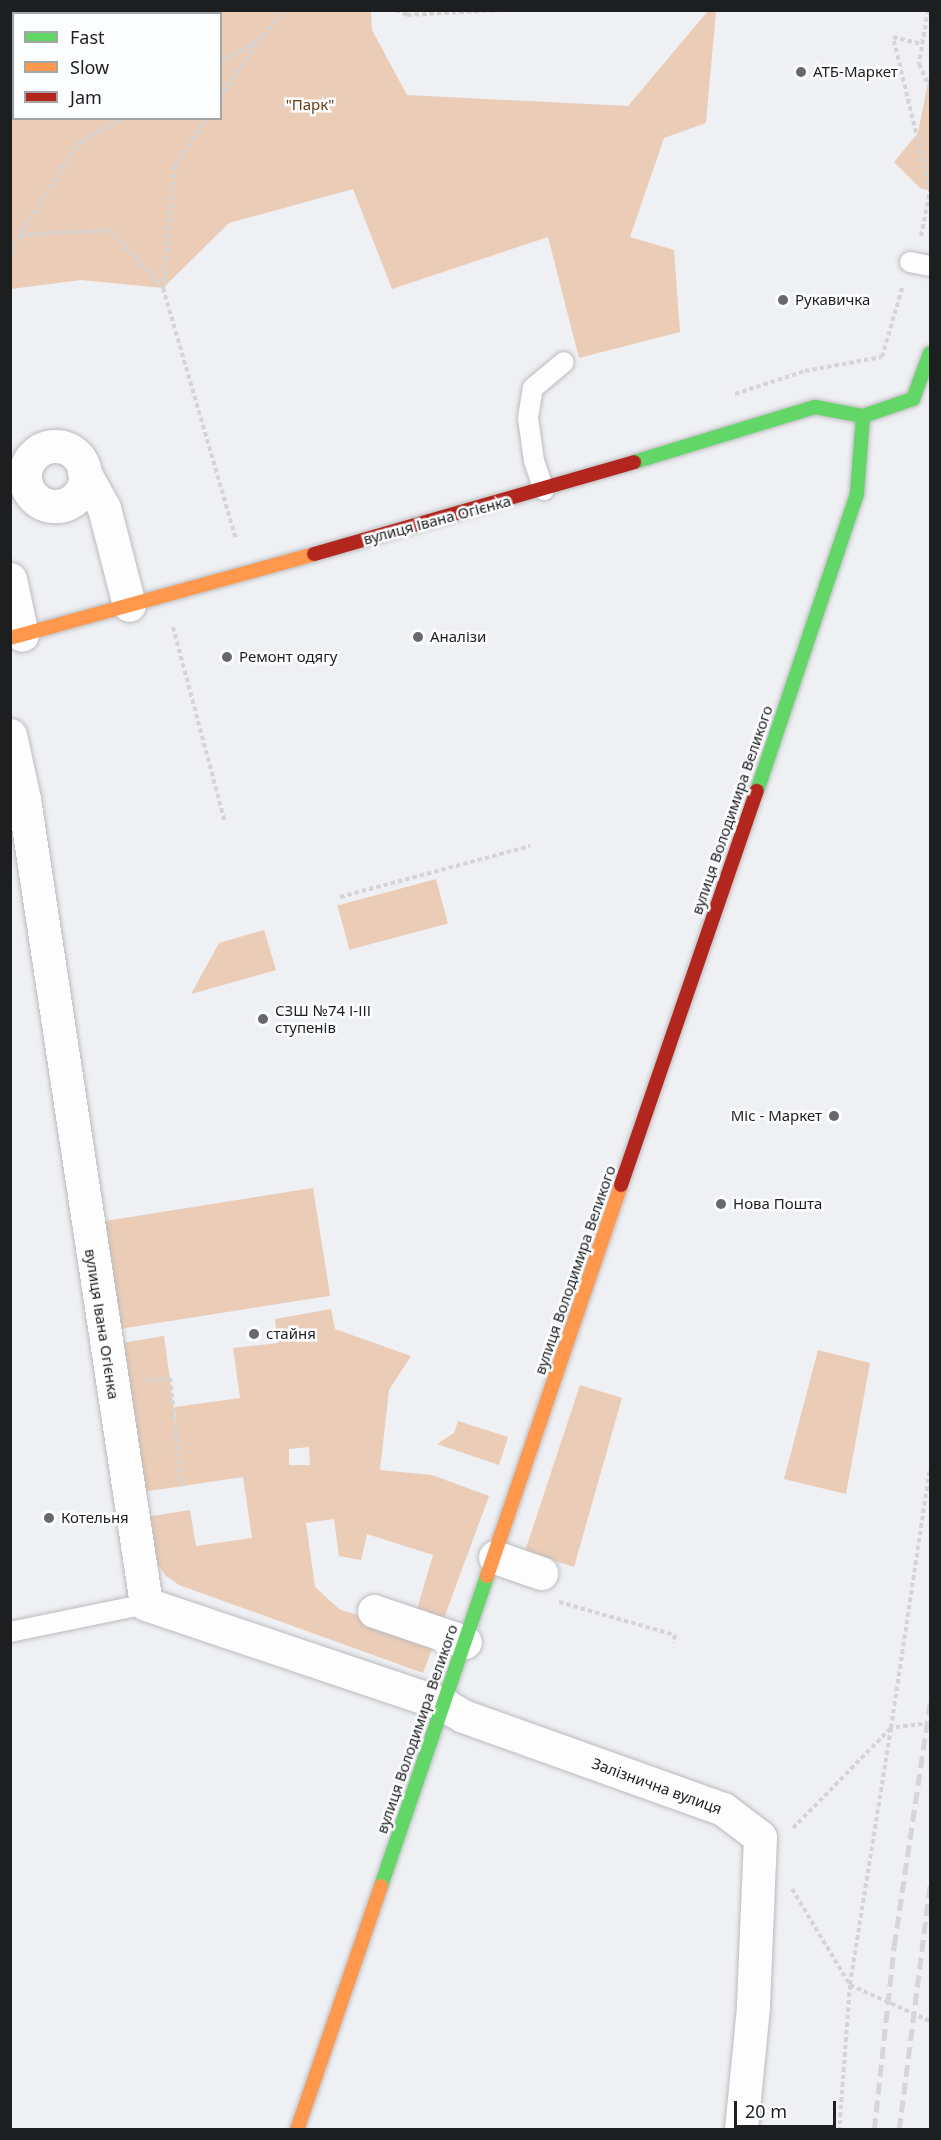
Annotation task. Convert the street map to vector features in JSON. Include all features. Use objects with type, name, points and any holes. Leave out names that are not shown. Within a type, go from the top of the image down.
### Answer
[{"type":"street","points":[[863,416],[913,399],[930,353]]},
{"type":"street","name":"вулиця Івана Огієнка","points":[[16,636],[544,490],[815,407],[863,416]]},
{"type":"street","name":"вулиця Володимира Великого","points":[[297,2130],[842,543],[857,493],[863,416]]},
{"type":"street","points":[[84,472],[104,508],[129,605]]},
{"type":"street","points":[[10,579],[16,636]]},
{"type":"street","name":"вулиця Івана Огієнка","points":[[10,735],[146,1604]]},
{"type":"street","points":[[495,1557],[548,1587]]},
{"type":"street","points":[[146,1604],[443,1704]]},
{"type":"street","points":[[374,1611],[465,1642]]},
{"type":"street","name":"Залізнична вулиця","points":[[443,1704],[464,1716],[723,1809],[760,1837]]},
{"type":"street","points":[[741,2130],[753,2007],[760,1837]]},
{"type":"lane","points":[[910,262],[930,266]]},
{"type":"lane","points":[[544,490],[534,461],[528,418],[532,388],[564,362]]},
{"type":"lane","points":[[10,1632],[146,1604]]},
{"type":"path","points":[[222,95],[258,41],[286,10]]},
{"type":"path","points":[[396,10],[407,15],[501,10]]},
{"type":"path","points":[[928,10],[919,64],[930,89]]},
{"type":"path","points":[[724,398],[804,371],[882,357],[910,262],[923,233],[930,191],[893,38],[922,44]]},
{"type":"path","points":[[222,62],[258,41]]},
{"type":"path","points":[[10,250],[78,144],[120,120]]},
{"type":"path","points":[[206,120],[175,166],[163,288],[244,573]]},
{"type":"path","points":[[20,235],[110,230],[163,288]]},
{"type":"path","points":[[170,618],[225,822]]},
{"type":"path","points":[[340,897],[530,846]]},
{"type":"path","points":[[171,1378],[182,1486]]},
{"type":"path","points":[[839,2130],[850,1985],[930,1468]]},
{"type":"path","points":[[548,1587],[675,1635],[673,1642]]},
{"type":"path","points":[[760,1837],[785,1836],[891,1728],[930,1723]]},
{"type":"path","points":[[790,1886],[850,1985],[930,2021]]},
{"type":"green space","name":"\"Парк\"","points":[[10,11],[371,11],[372,30],[407,95],[628,106],[708,11],[716,11],[706,123],[664,138],[630,237],[674,250],[680,332],[579,358],[548,237],[392,289],[353,189],[229,223],[163,288],[81,280],[11,289]]},
{"type":"green space","points":[[930,72],[930,191],[920,188],[894,162],[918,133]]},
{"type":"green space","points":[[436,879],[448,923],[349,950],[337,905]]},
{"type":"green space","points":[[264,930],[276,970],[191,994],[219,943]]},
{"type":"green space","points":[[313,1188],[330,1296],[121,1329],[104,1221]]},
{"type":"green space","points":[[331,1309],[335,1329],[411,1356],[389,1390],[380,1470],[432,1475],[489,1496],[443,1621],[417,1609],[433,1555],[367,1534],[361,1560],[339,1556],[334,1519],[306,1523],[315,1587],[339,1609],[435,1641],[423,1673],[179,1585],[166,1576],[153,1558],[146,1517],[190,1510],[196,1546],[252,1538],[243,1477],[142,1492],[122,1343],[164,1336],[177,1431],[175,1407],[240,1398],[233,1348],[278,1343],[275,1319]],"holes":[[[309,1447],[310,1465],[289,1465],[289,1449]]]},
{"type":"green space","points":[[818,1350],[870,1363],[846,1494],[784,1479]]},
{"type":"green space","points":[[580,1385],[622,1398],[574,1567],[525,1551]]},
{"type":"green space","points":[[458,1421],[508,1437],[499,1465],[437,1444],[454,1433]]},
{"type":"railway","points":[[874,2130],[894,1946],[930,1702]]},
{"type":"railway","points":[[899,2130],[930,1885]]},
{"type":"traffic: fast","points":[[634,462],[815,407],[863,416],[913,399],[930,353]]},
{"type":"traffic: fast","points":[[757,791],[857,493],[863,416]]},
{"type":"traffic: fast","points":[[381,1886],[487,1576]]},
{"type":"traffic: slow","points":[[10,638],[314,554]]},
{"type":"traffic: slow","points":[[487,1576],[621,1185]]},
{"type":"traffic: slow","points":[[297,2130],[381,1886]]},
{"type":"traffic: jam","points":[[314,554],[634,462]]},
{"type":"traffic: jam","points":[[621,1185],[757,791]]},
{"type":"place","name":"АТБ-Маркет","points":[[801,72]]},
{"type":"place","name":"Рукавичка","points":[[783,300]]},
{"type":"place","name":"Аналізи","points":[[418,637]]},
{"type":"place","name":"Ремонт одягу","points":[[227,657]]},
{"type":"place","name":"СЗШ №74 І-ІІІ ступенів","points":[[263,1019]]},
{"type":"place","name":"Міс - Маркет","points":[[834,1116]]},
{"type":"place","name":"Нова Пошта","points":[[721,1204]]},
{"type":"place","name":"стайня","points":[[254,1334]]},
{"type":"place","name":"Котельня","points":[[49,1518]]}]
